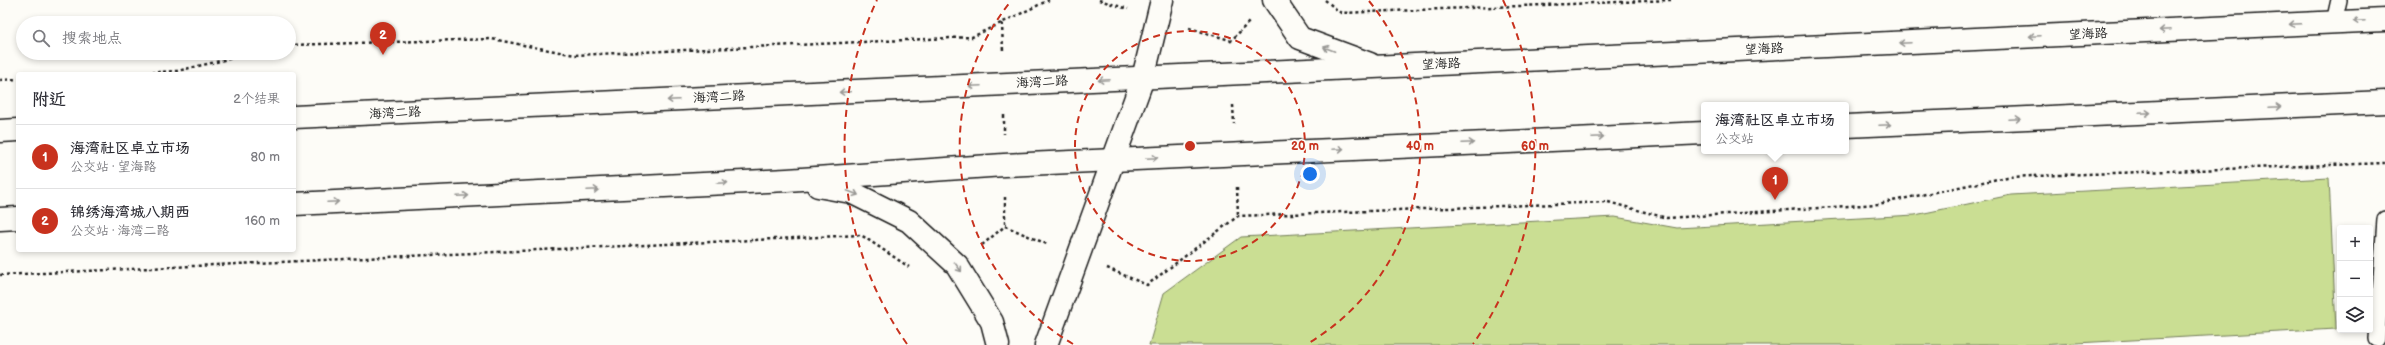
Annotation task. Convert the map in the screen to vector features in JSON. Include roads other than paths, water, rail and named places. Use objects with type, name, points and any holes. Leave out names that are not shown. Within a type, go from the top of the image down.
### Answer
[{"type":"street","points":[[1046,345],[1143,78],[1162,0]]},
{"type":"street","points":[[1274,0],[1300,38],[1379,67]]},
{"type":"street","name":"望海路","points":[[1143,78],[2385,20]]},
{"type":"street","name":"海湾二路","points":[[296,117],[1143,78]]},
{"type":"street","points":[[1849,126],[2385,102]]},
{"type":"street","points":[[0,131],[16,130]]},
{"type":"street","points":[[296,204],[787,180],[1004,165],[1701,133]]},
{"type":"street","points":[[787,180],[851,192],[909,221],[957,265],[992,322],[998,345]]},
{"type":"street","points":[[0,219],[16,218]]},
{"type":"lane","points":[[2334,22],[2339,0]]},
{"type":"lane","points":[[2377,339],[2385,219]]},
{"type":"place","name":"锦绣海湾城八期西","points":[[383,55]]},
{"type":"place","name":"海湾社区卓立市场","points":[[1775,200]]}]
